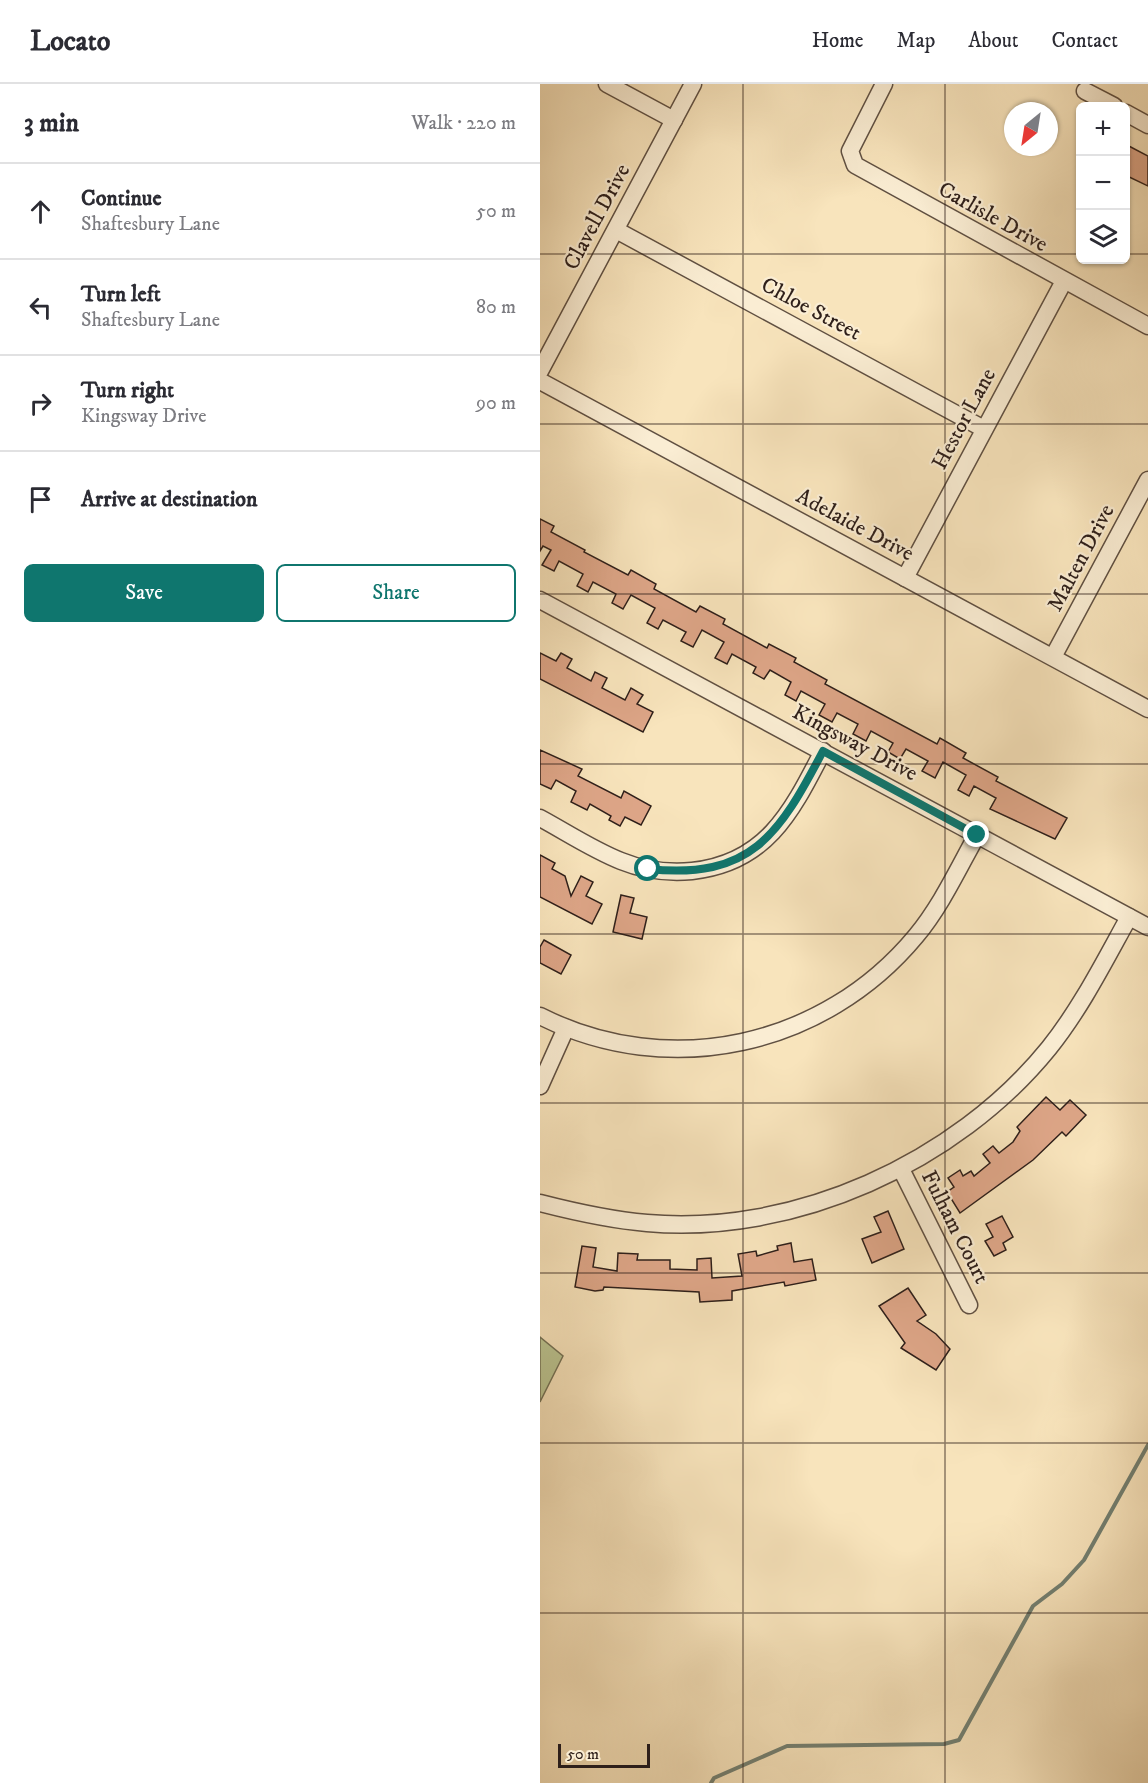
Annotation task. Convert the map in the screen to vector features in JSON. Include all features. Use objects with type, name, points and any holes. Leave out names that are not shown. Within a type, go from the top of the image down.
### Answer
[{"type":"street","points":[[607,84],[674,120]]},
{"type":"street","name":"Clavell Drive","points":[[540,371],[693,84]]},
{"type":"street","name":"Carlisle Drive","points":[[884,84],[850,151],[851,159],[863,171],[1148,326]]},
{"type":"street","points":[[1085,91],[1106,102]]},
{"type":"street","points":[[1130,116],[1148,125]]},
{"type":"street","name":"Chloe Street","points":[[616,230],[984,429]]},
{"type":"street","name":"Hestor Lane","points":[[905,578],[1064,281]]},
{"type":"street","name":"Adelaide Drive","points":[[540,381],[1148,709]]},
{"type":"street","name":"Malten Drive","points":[[1053,657],[1148,480]]},
{"type":"street","name":"Kingsway Drive","points":[[540,600],[1148,927]]},
{"type":"street","points":[[540,818],[620,861],[648,869],[680,872],[707,869],[740,860],[767,838],[790,811],[823,751]]},
{"type":"street","points":[[540,1016],[566,1028],[636,1047],[700,1050],[766,1037],[818,1016],[866,985],[916,937],[935,910],[977,835]]},
{"type":"street","points":[[540,1203],[647,1224],[729,1222],[805,1207],[901,1169],[974,1121],[999,1100],[1047,1050],[1088,993],[1129,917]]},
{"type":"street","points":[[540,1086],[566,1028]]},
{"type":"street","name":"Fulham Court","points":[[901,1169],[969,1305]]},
{"type":"green space","points":[[540,1337],[563,1356],[540,1402]]},
{"type":"building","points":[[1130,147],[1148,156],[1148,186],[1130,177]]},
{"type":"building","points":[[540,519],[554,526],[551,532],[585,550],[584,552],[628,575],[631,570],[656,584],[654,589],[696,612],[700,606],[725,619],[723,624],[767,648],[769,644],[796,658],[794,662],[827,680],[825,684],[937,744],[940,738],[966,753],[963,758],[998,777],[996,781],[1067,818],[1055,839],[990,809],[996,798],[974,786],[969,796],[958,790],[966,775],[943,762],[935,778],[922,771],[928,761],[906,749],[900,759],[888,752],[893,743],[871,731],[866,741],[853,734],[858,724],[837,713],[832,722],[819,715],[825,704],[801,691],[796,701],[785,695],[791,682],[770,670],[764,679],[753,673],[756,667],[732,654],[727,664],[715,658],[724,642],[702,630],[693,647],[681,641],[686,632],[663,620],[658,629],[647,623],[655,608],[631,595],[623,609],[612,603],[616,594],[593,582],[588,592],[577,586],[583,574],[559,561],[554,571],[542,565],[551,550],[543,546],[540,551]]},
{"type":"building","points":[[540,653],[556,661],[561,653],[572,659],[567,668],[591,681],[595,672],[607,678],[602,688],[625,700],[631,688],[643,695],[637,704],[653,712],[643,732],[540,679]]},
{"type":"building","points":[[540,750],[582,769],[578,776],[621,798],[624,791],[651,806],[641,825],[625,817],[620,826],[609,820],[611,816],[590,804],[587,810],[571,802],[576,791],[556,780],[551,789],[540,784]]},
{"type":"building","points":[[540,855],[555,863],[552,869],[565,876],[571,896],[581,876],[593,882],[586,896],[602,904],[592,924],[540,897]]},
{"type":"building","points":[[621,895],[634,898],[630,913],[647,917],[642,939],[613,932]]},
{"type":"building","points":[[544,940],[571,955],[561,974],[540,963],[540,947]]},
{"type":"building","points":[[1046,1097],[1060,1110],[1070,1100],[1086,1115],[1066,1136],[1062,1132],[1033,1160],[960,1213],[947,1192],[954,1187],[948,1178],[960,1170],[963,1176],[971,1171],[974,1176],[990,1163],[983,1154],[993,1146],[999,1153],[1013,1142],[1020,1131],[1017,1127]]},
{"type":"building","points":[[888,1211],[904,1249],[872,1263],[862,1239],[881,1232],[874,1217]]},
{"type":"building","points":[[1002,1216],[1013,1237],[1003,1243],[1006,1250],[994,1256],[985,1241],[993,1237],[986,1224]]},
{"type":"building","points":[[791,1243],[794,1262],[812,1259],[816,1280],[785,1286],[784,1282],[732,1291],[732,1300],[700,1302],[699,1292],[604,1287],[603,1290],[595,1291],[575,1287],[582,1246],[596,1248],[593,1267],[617,1271],[618,1253],[638,1254],[637,1260],[670,1260],[670,1269],[697,1270],[697,1259],[711,1258],[712,1278],[742,1276],[738,1254],[756,1251],[757,1256],[778,1250],[777,1246]]},
{"type":"building","points":[[908,1288],[926,1315],[917,1321],[936,1334],[950,1349],[936,1370],[901,1348],[905,1343],[879,1306]]},
{"type":"waterway","points":[[711,1783],[714,1778],[787,1746],[944,1744],[959,1740],[1033,1606],[1062,1584],[1084,1560],[1148,1445]]},
{"type":"route","points":[[648,869],[680,872],[707,869],[740,860],[767,838],[790,811],[823,751],[977,835]]}]
